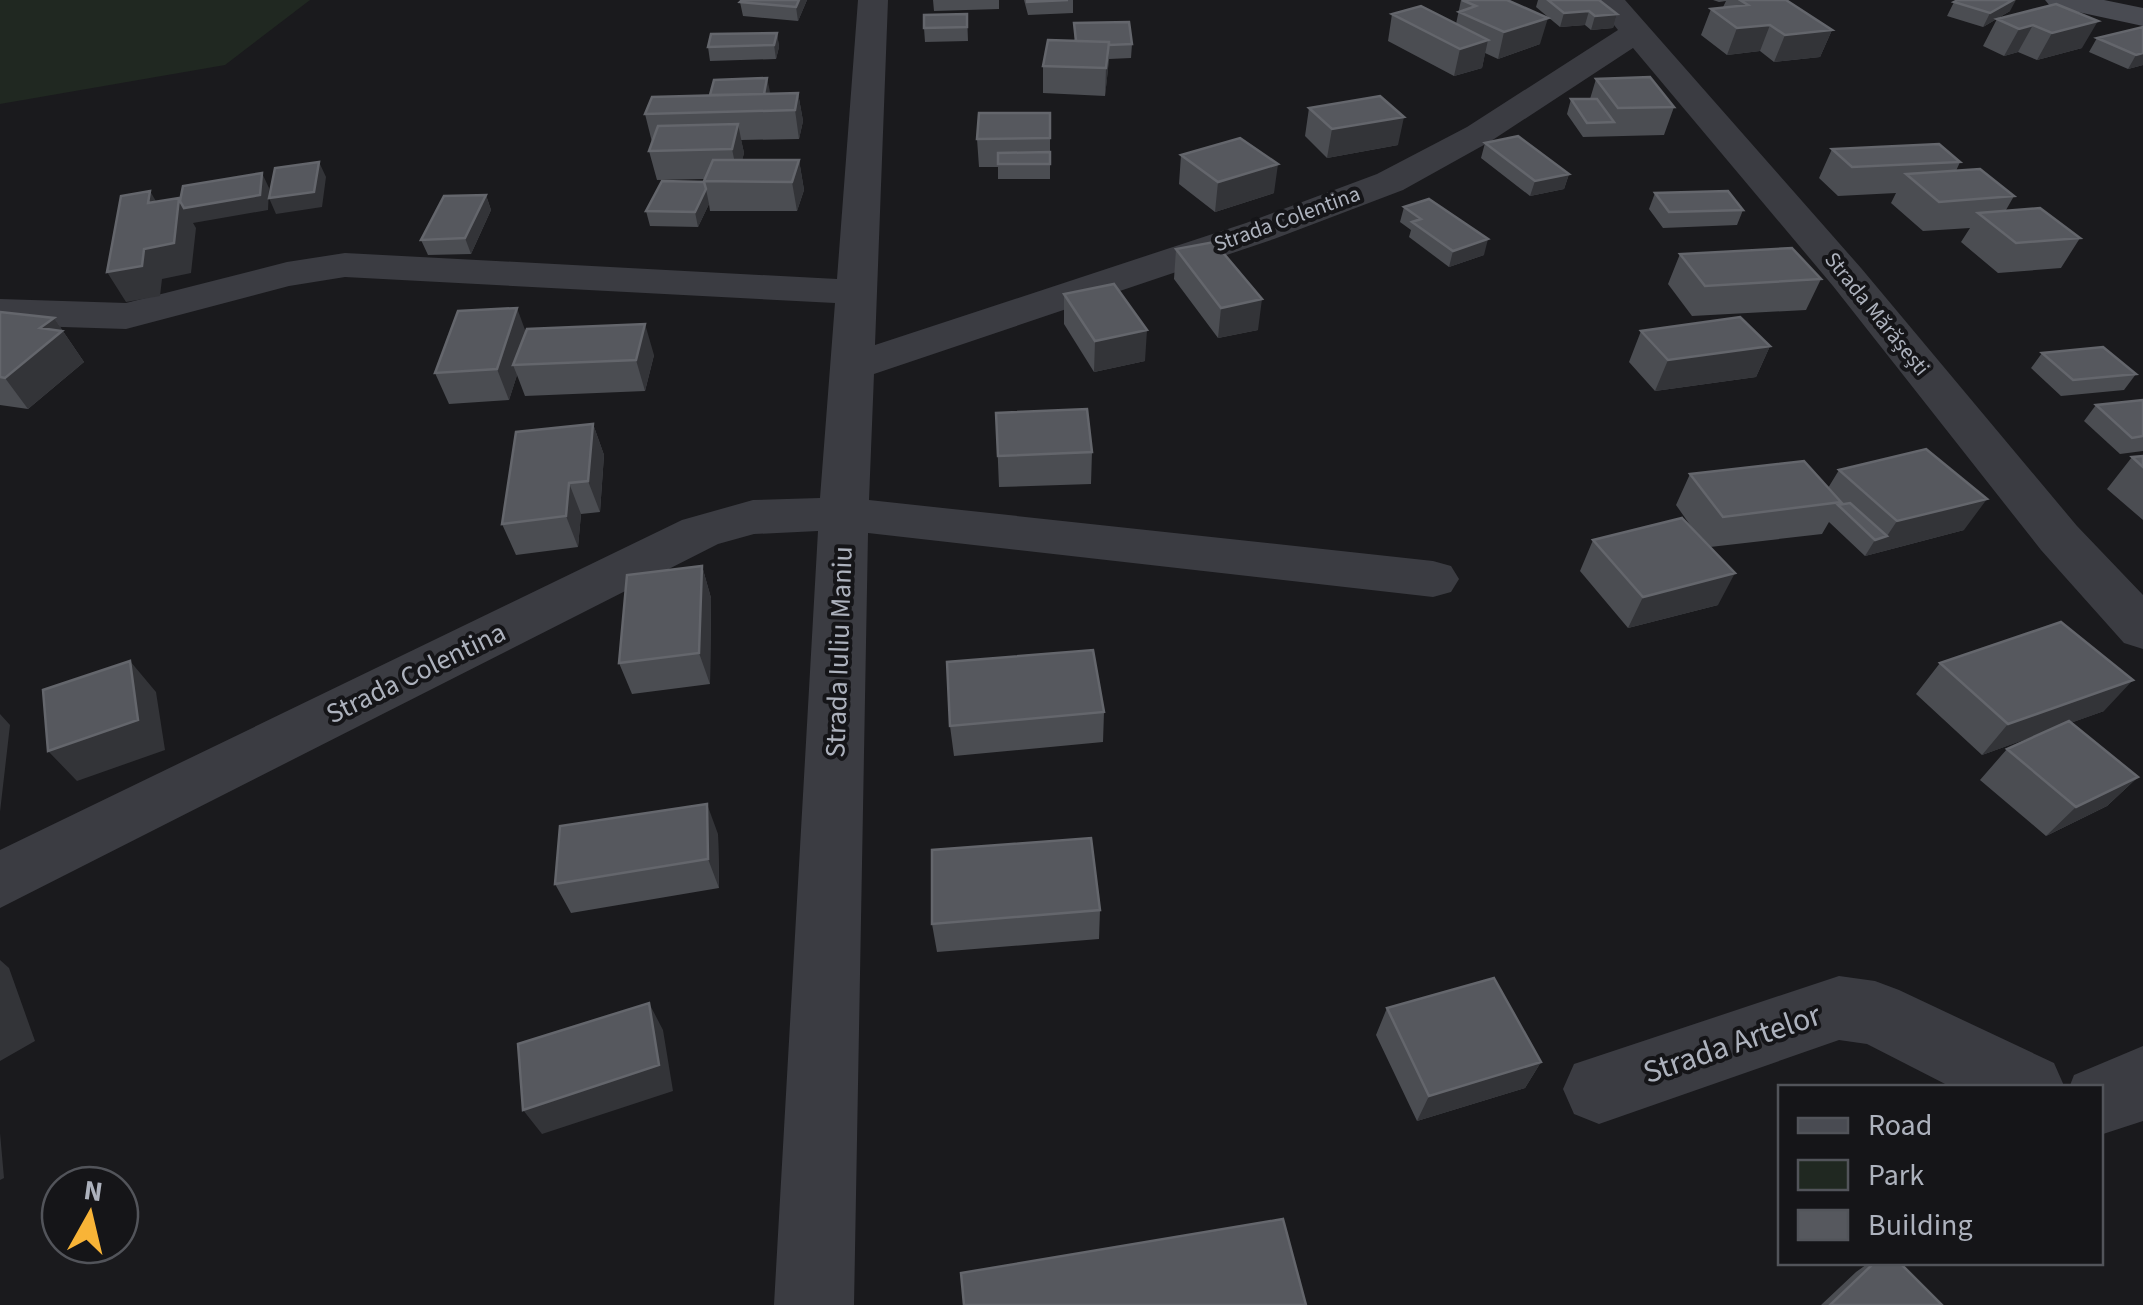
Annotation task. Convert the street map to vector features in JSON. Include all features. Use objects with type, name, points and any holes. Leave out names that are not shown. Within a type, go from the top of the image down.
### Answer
[{"type":"street","name":"Strada Iuliu Maniu","points":[[814,1305],[844,514],[873,0]]},
{"type":"street","name":"Strada Mărășești","points":[[1610,0],[1847,277],[2059,538],[2143,629]]},
{"type":"street","points":[[2060,0],[2143,17]]},
{"type":"street","name":"Strada Colentina","points":[[854,366],[1260,231],[1390,182],[1479,134],[1636,32]]},
{"type":"street","points":[[0,312],[126,316],[287,274],[345,265],[858,292]]},
{"type":"street","name":"Strada Colentina","points":[[0,880],[700,532],[753,517],[844,514],[1433,579]]},
{"type":"street","name":"Strada Artelor","points":[[1600,1089],[1839,1008],[1875,1012],[2023,1085]]},
{"type":"street","points":[[2103,1099],[2116,1097],[2143,1081]]},
{"type":"green space","points":[[0,0],[310,0],[225,65],[0,104]]},
{"type":"building","points":[[742,0],[799,0],[796,7]]},
{"type":"building","points":[[1462,0],[1507,0],[1548,18],[1504,32],[1459,12],[1476,6]]},
{"type":"building","points":[[1548,0],[1599,0],[1617,14],[1564,13]]},
{"type":"building","points":[[1740,0],[1786,0],[1832,30],[1785,35],[1770,25],[1737,28],[1711,9],[1748,5]]},
{"type":"building","points":[[2013,0],[1990,13],[1954,2]]},
{"type":"building","points":[[2056,4],[2098,21],[2052,33],[2033,25],[2019,29],[1997,19]]},
{"type":"building","points":[[1421,6],[1488,40],[1460,49],[1392,14]]},
{"type":"building","points":[[967,14],[967,27],[924,28],[924,15]]},
{"type":"building","points":[[1129,22],[1132,44],[1076,41],[1074,23]]},
{"type":"building","points":[[2143,27],[2143,53],[2136,55],[2097,38]]},
{"type":"building","points":[[777,33],[774,45],[708,47],[711,34]]},
{"type":"building","points":[[1048,40],[1109,42],[1106,68],[1043,66]]},
{"type":"building","points":[[1650,77],[1674,107],[1618,108],[1596,79]]},
{"type":"building","points":[[767,78],[764,94],[710,95],[714,80]]},
{"type":"building","points":[[798,93],[795,110],[645,114],[652,97]]},
{"type":"building","points":[[1380,96],[1404,117],[1332,129],[1309,108]]},
{"type":"building","points":[[1571,99],[1597,99],[1614,122],[1587,123]]},
{"type":"building","points":[[979,113],[1050,113],[1050,138],[977,139]]},
{"type":"building","points":[[738,124],[732,149],[649,151],[658,126]]},
{"type":"building","points":[[1518,136],[1569,174],[1535,181],[1485,143]]},
{"type":"building","points":[[1240,138],[1278,164],[1218,182],[1181,155]]},
{"type":"building","points":[[1939,144],[1960,162],[1852,167],[1832,149]]},
{"type":"building","points":[[1050,152],[1050,164],[998,164],[998,153]]},
{"type":"building","points":[[713,160],[799,160],[792,182],[704,181]]},
{"type":"building","points":[[319,162],[314,192],[269,198],[275,168]]},
{"type":"building","points":[[1980,169],[2014,196],[1939,202],[1906,174]]},
{"type":"building","points":[[262,173],[260,195],[184,208],[180,201],[183,186]]},
{"type":"building","points":[[662,181],[704,182],[706,189],[695,212],[646,211]]},
{"type":"building","points":[[150,191],[148,203],[179,198],[174,243],[144,249],[142,266],[107,272],[121,196]]},
{"type":"building","points":[[1728,191],[1743,210],[1669,212],[1655,193]]},
{"type":"building","points":[[486,195],[465,238],[421,240],[444,196]]},
{"type":"building","points":[[1429,199],[1488,239],[1453,251],[1412,222],[1421,219],[1404,207]]},
{"type":"building","points":[[2040,208],[2080,238],[2016,243],[1978,213]]},
{"type":"building","points":[[1214,242],[1262,299],[1221,308],[1176,249]]},
{"type":"building","points":[[1792,248],[1821,279],[1705,286],[1680,254]]},
{"type":"building","points":[[1114,284],[1147,330],[1095,341],[1064,294]]},
{"type":"building","points":[[517,308],[497,369],[435,373],[458,311]]},
{"type":"building","points":[[0,312],[54,318],[40,328],[62,331],[5,378],[0,377]]},
{"type":"building","points":[[1740,317],[1770,346],[1668,360],[1641,331]]},
{"type":"building","points":[[645,324],[636,360],[513,365],[527,329]]},
{"type":"building","points":[[2103,347],[2136,374],[2073,380],[2042,353]]},
{"type":"building","points":[[2143,400],[2143,436],[2132,438],[2096,405]]},
{"type":"building","points":[[1087,409],[1092,452],[998,456],[996,413]]},
{"type":"building","points":[[593,424],[588,481],[569,483],[566,516],[502,524],[516,432]]},
{"type":"building","points":[[1926,449],[1987,499],[1897,521],[1839,470]]},
{"type":"building","points":[[1804,461],[1841,502],[1723,517],[1690,474]]},
{"type":"building","points":[[1850,503],[1887,536],[1875,540],[1838,505]]},
{"type":"building","points":[[1682,518],[1735,573],[1643,597],[1593,540]]},
{"type":"building","points":[[702,566],[699,653],[619,663],[627,575]]},
{"type":"building","points":[[2061,622],[2133,680],[2008,724],[1940,663]]},
{"type":"building","points":[[1093,650],[1104,712],[950,726],[947,662]]},
{"type":"building","points":[[130,661],[138,720],[48,751],[43,690]]},
{"type":"building","points":[[2069,721],[2138,777],[2076,807],[2007,749]]},
{"type":"building","points":[[707,804],[708,859],[555,884],[560,826]]},
{"type":"building","points":[[1091,838],[1100,910],[932,924],[932,850]]},
{"type":"building","points":[[1494,978],[1541,1062],[1429,1096],[1387,1008]]},
{"type":"building","points":[[649,1003],[659,1065],[523,1110],[518,1044]]},
{"type":"building","points":[[1283,1219],[1306,1305],[964,1305],[961,1273]]},
{"type":"building","points":[[1872,1265],[1902,1265],[1942,1305],[1830,1305]]}]
